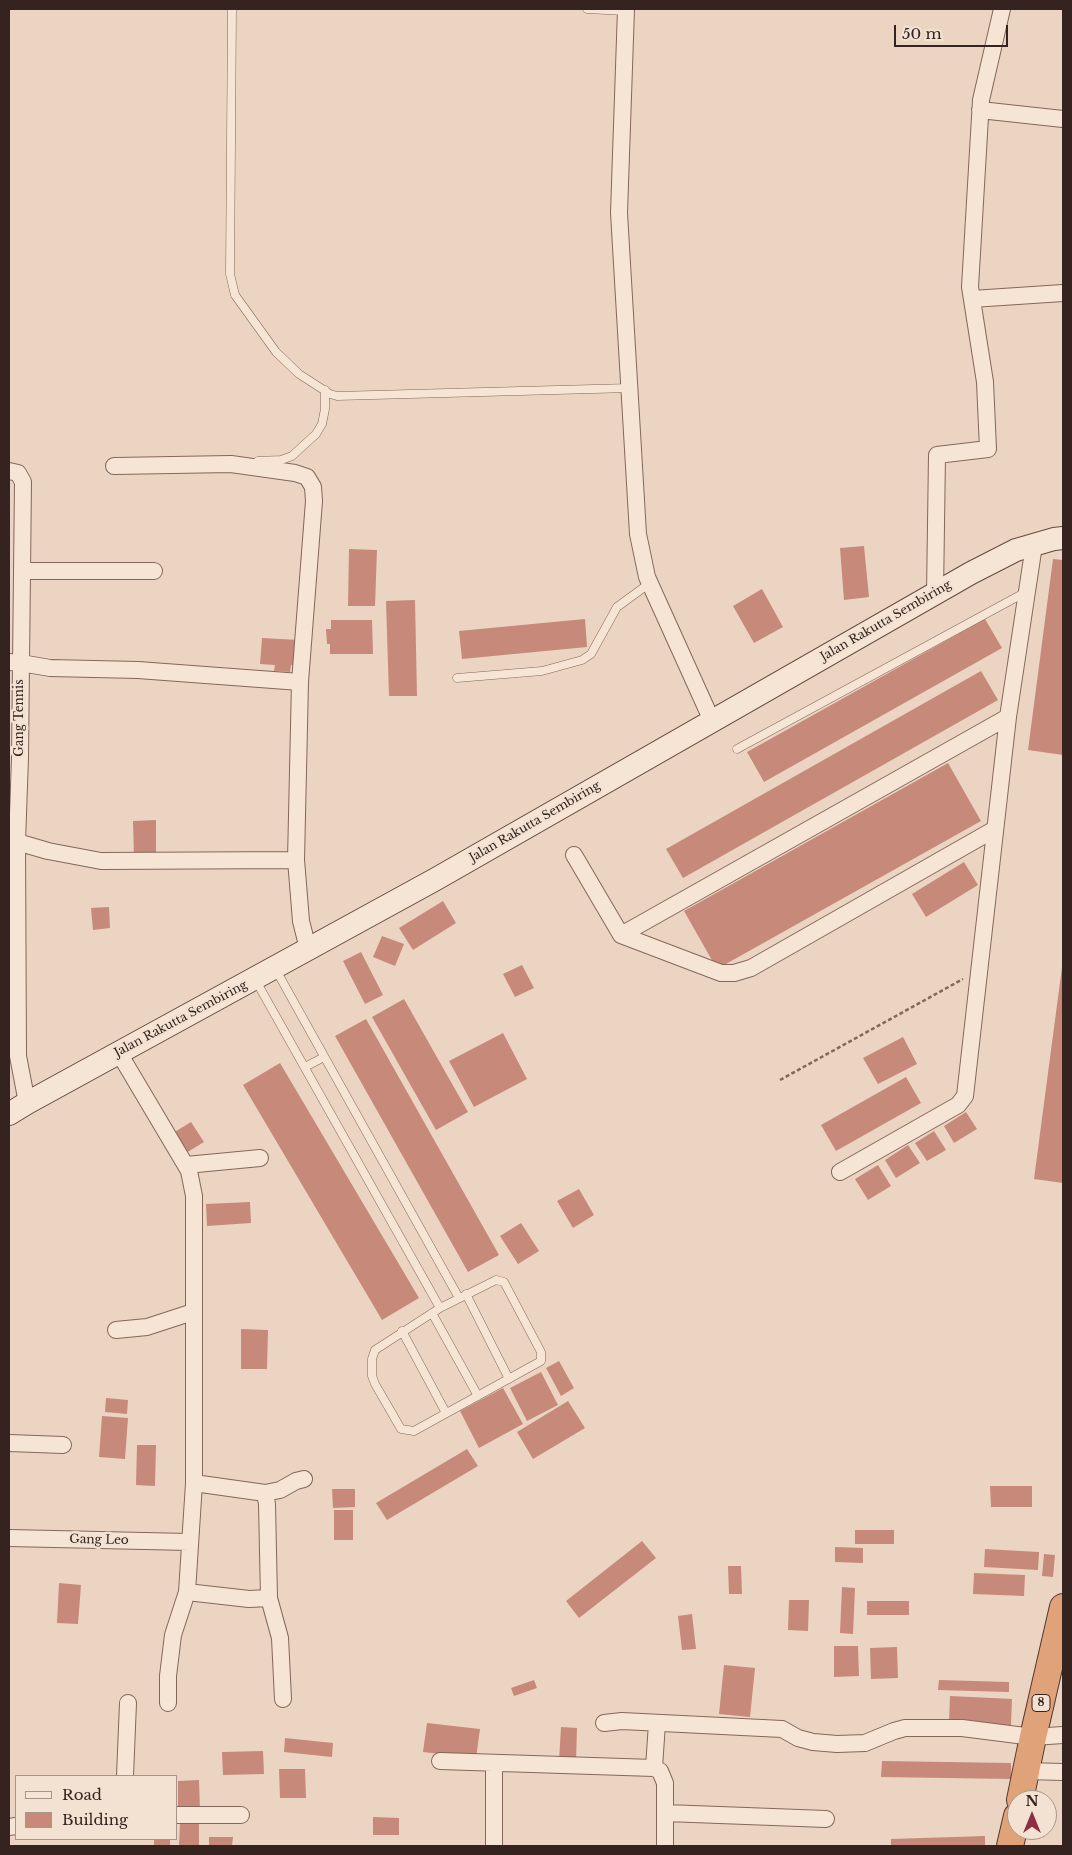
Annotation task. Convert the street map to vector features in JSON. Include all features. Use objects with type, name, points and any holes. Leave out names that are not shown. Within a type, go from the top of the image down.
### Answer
[{"type":"highway","name":"8","points":[[1022,1790],[1063,1606]]},
{"type":"main road","name":"Jalan Rakutta Sembiring","points":[[18,1109],[436,880],[935,594],[1016,550],[1063,538]]},
{"type":"street","points":[[935,594],[937,456],[988,449],[985,382],[970,288],[981,100],[1002,9]]},
{"type":"street","points":[[626,10],[619,213],[638,534],[647,576],[712,721]]},
{"type":"street","points":[[980,110],[1063,119]]},
{"type":"street","points":[[972,299],[1063,293]]},
{"type":"street","points":[[114,466],[231,464],[296,473],[307,477],[313,486],[314,501],[300,682],[296,860],[300,921],[308,949]]},
{"type":"street","name":"Gang Tennis","points":[[9,471],[18,473],[23,482],[23,571],[15,662],[20,758],[13,842],[18,1109]]},
{"type":"street","points":[[840,1172],[958,1106],[965,1096],[1008,717],[1034,544]]},
{"type":"street","points":[[23,571],[154,571]]},
{"type":"street","points":[[15,662],[50,668],[138,670],[300,682]]},
{"type":"street","points":[[621,936],[1008,717]]},
{"type":"street","points":[[574,855],[621,936],[721,973],[734,973],[751,968],[995,828]]},
{"type":"street","points":[[13,842],[102,861],[296,860]]},
{"type":"street","points":[[119,1052],[186,1165],[194,1196],[194,1483],[187,1592],[173,1635],[168,1676],[168,1702]]},
{"type":"street","points":[[186,1165],[260,1158]]},
{"type":"street","points":[[116,1330],[147,1327],[193,1312]]},
{"type":"street","points":[[9,1442],[63,1445]]},
{"type":"street","points":[[194,1483],[265,1493],[280,1490],[296,1481],[304,1479]]},
{"type":"street","points":[[265,1493],[267,1504],[268,1598],[280,1638],[283,1699]]},
{"type":"street","name":"Gang Leo","points":[[9,1538],[189,1542]]},
{"type":"street","points":[[187,1592],[249,1599],[268,1598]]},
{"type":"street","points":[[125,1775],[128,1703]]},
{"type":"street","points":[[604,1723],[622,1721],[782,1729],[798,1738],[813,1742],[837,1744],[865,1743],[894,1730],[904,1728],[962,1728],[1033,1736],[1063,1735]]},
{"type":"street","points":[[654,1768],[656,1723]]},
{"type":"street","points":[[440,1761],[654,1768],[660,1771],[663,1776],[666,1813],[665,1846]]},
{"type":"street","points":[[494,1764],[494,1846]]},
{"type":"street","points":[[1026,1771],[1063,1772]]},
{"type":"street","points":[[666,1813],[826,1819]]},
{"type":"street","points":[[178,1815],[241,1815]]},
{"type":"lane","points":[[232,9],[230,274],[235,294],[276,352],[300,374],[337,396],[630,388]]},
{"type":"lane","points":[[587,9],[626,10]]},
{"type":"lane","points":[[231,464],[281,460],[292,456],[316,434],[322,424],[325,409],[325,390]]},
{"type":"lane","points":[[458,678],[542,671],[582,660],[591,654],[618,607],[650,583]]},
{"type":"lane","points":[[737,749],[1026,592]]},
{"type":"lane","points":[[275,968],[509,1379]]},
{"type":"lane","points":[[255,979],[440,1308]]},
{"type":"lane","points":[[305,1067],[324,1056]]},
{"type":"lane","points":[[492,1281],[504,1282],[541,1352],[541,1361],[414,1431],[401,1429],[374,1384],[372,1376],[373,1354],[375,1350],[402,1331],[462,1296],[492,1281]]},
{"type":"lane","points":[[432,1313],[478,1396]]},
{"type":"lane","points":[[402,1331],[446,1413]]},
{"type":"path","points":[[780,1080],[980,970]]},
{"type":"building","points":[[864,546],[869,597],[844,600],[840,548]]},
{"type":"building","points":[[349,549],[377,550],[375,606],[348,606]]},
{"type":"building","points":[[1053,559],[1063,560],[1063,755],[1028,750]]},
{"type":"building","points":[[762,589],[783,627],[754,643],[733,606]]},
{"type":"building","points":[[415,600],[417,696],[389,696],[386,601]]},
{"type":"building","points":[[585,619],[587,647],[462,659],[459,631]]},
{"type":"building","points":[[985,619],[1002,648],[764,782],[747,752]]},
{"type":"building","points":[[331,620],[372,620],[373,654],[330,654],[330,644],[327,644],[326,629],[331,629]]},
{"type":"building","points":[[262,638],[299,640],[297,665],[291,665],[290,672],[274,671],[275,665],[260,664]]},
{"type":"building","points":[[981,671],[998,700],[683,878],[666,849]]},
{"type":"building","points":[[948,763],[981,821],[717,969],[684,911]]},
{"type":"building","points":[[156,820],[156,857],[134,857],[133,821]]},
{"type":"building","points":[[964,862],[978,885],[926,917],[912,894]]},
{"type":"building","points":[[443,901],[456,923],[413,950],[399,928]]},
{"type":"building","points":[[109,907],[110,928],[93,930],[91,908]]},
{"type":"building","points":[[382,936],[404,944],[395,966],[373,957]]},
{"type":"building","points":[[361,952],[383,995],[365,1004],[343,961]]},
{"type":"building","points":[[522,965],[534,988],[515,997],[503,974]]},
{"type":"building","points":[[1063,967],[1063,1183],[1034,1179]]},
{"type":"building","points":[[404,999],[468,1112],[436,1130],[372,1017]]},
{"type":"building","points":[[366,1019],[499,1255],[468,1272],[335,1036]]},
{"type":"building","points":[[503,1033],[527,1079],[474,1107],[449,1061]]},
{"type":"building","points":[[903,1037],[917,1064],[878,1084],[863,1058]]},
{"type":"building","points":[[280,1063],[419,1298],[382,1320],[243,1085]]},
{"type":"building","points":[[906,1077],[921,1103],[836,1151],[821,1125]]},
{"type":"building","points":[[966,1112],[977,1129],[954,1143],[944,1126]]},
{"type":"building","points":[[191,1122],[204,1142],[186,1153],[173,1133]]},
{"type":"building","points":[[934,1131],[946,1150],[927,1161],[915,1143]]},
{"type":"building","points":[[908,1145],[920,1163],[896,1178],[885,1160]]},
{"type":"building","points":[[878,1165],[891,1186],[868,1200],[855,1179]]},
{"type":"building","points":[[579,1189],[594,1215],[573,1228],[557,1201]]},
{"type":"building","points":[[250,1202],[251,1223],[207,1226],[206,1204]]},
{"type":"building","points":[[521,1223],[539,1251],[518,1264],[500,1236]]},
{"type":"building","points":[[241,1329],[268,1330],[267,1369],[241,1369]]},
{"type":"building","points":[[559,1361],[574,1388],[561,1396],[546,1368]]},
{"type":"building","points":[[541,1372],[558,1405],[527,1421],[510,1388]]},
{"type":"building","points":[[503,1388],[523,1424],[479,1448],[460,1411]]},
{"type":"building","points":[[106,1398],[128,1400],[127,1414],[105,1412]]},
{"type":"building","points":[[568,1401],[585,1428],[533,1459],[517,1432]]},
{"type":"building","points":[[102,1416],[128,1418],[125,1459],[99,1457]]},
{"type":"building","points":[[137,1445],[156,1445],[155,1486],[136,1485]]},
{"type":"building","points":[[467,1449],[478,1466],[387,1520],[376,1503]]},
{"type":"building","points":[[990,1486],[1032,1486],[1032,1507],[991,1507]]},
{"type":"building","points":[[332,1489],[355,1489],[355,1507],[333,1508]]},
{"type":"building","points":[[334,1510],[353,1510],[353,1540],[334,1540]]},
{"type":"building","points":[[855,1530],[894,1530],[894,1544],[855,1544]]},
{"type":"building","points":[[642,1541],[656,1558],[579,1618],[566,1601]]},
{"type":"building","points":[[835,1547],[863,1548],[863,1563],[835,1562]]},
{"type":"building","points":[[985,1549],[1039,1552],[1038,1570],[984,1567]]},
{"type":"building","points":[[1044,1554],[1055,1555],[1053,1577],[1042,1576]]},
{"type":"building","points":[[728,1566],[741,1566],[742,1594],[729,1594]]},
{"type":"building","points":[[974,1573],[1025,1575],[1024,1596],[973,1594]]},
{"type":"building","points":[[59,1583],[81,1585],[78,1624],[57,1623]]},
{"type":"building","points":[[842,1587],[855,1588],[853,1634],[840,1633]]},
{"type":"building","points":[[789,1600],[809,1600],[808,1631],[788,1630]]},
{"type":"building","points":[[867,1601],[909,1601],[909,1615],[867,1615]]},
{"type":"building","points":[[692,1614],[696,1649],[682,1650],[678,1616]]},
{"type":"building","points":[[834,1646],[858,1646],[859,1676],[834,1677]]},
{"type":"building","points":[[897,1647],[898,1678],[871,1679],[870,1648]]},
{"type":"building","points":[[724,1665],[755,1668],[750,1717],[719,1714]]},
{"type":"building","points":[[534,1680],[537,1688],[514,1696],[511,1688]]},
{"type":"building","points":[[939,1680],[1009,1682],[1009,1692],[938,1690]]},
{"type":"building","points":[[950,1696],[1012,1699],[1011,1725],[949,1723]]},
{"type":"building","points":[[427,1723],[480,1729],[476,1758],[423,1752]]},
{"type":"building","points":[[561,1727],[577,1728],[576,1762],[559,1761]]},
{"type":"building","points":[[285,1738],[333,1743],[332,1757],[284,1752]]},
{"type":"building","points":[[263,1751],[264,1774],[223,1775],[222,1752]]},
{"type":"building","points":[[882,1761],[1011,1763],[1011,1779],[881,1777]]},
{"type":"building","points":[[279,1769],[305,1769],[306,1798],[280,1798]]},
{"type":"building","points":[[199,1780],[200,1812],[178,1812],[178,1781]]},
{"type":"building","points":[[373,1817],[399,1818],[399,1835],[373,1835]]},
{"type":"building","points":[[180,1823],[199,1823],[199,1846],[179,1846]]},
{"type":"building","points":[[985,1836],[985,1846],[891,1846],[891,1839]]},
{"type":"building","points":[[209,1837],[233,1837],[232,1846],[209,1846]]},
{"type":"building","points":[[154,1840],[170,1840],[170,1846],[154,1846]]}]
